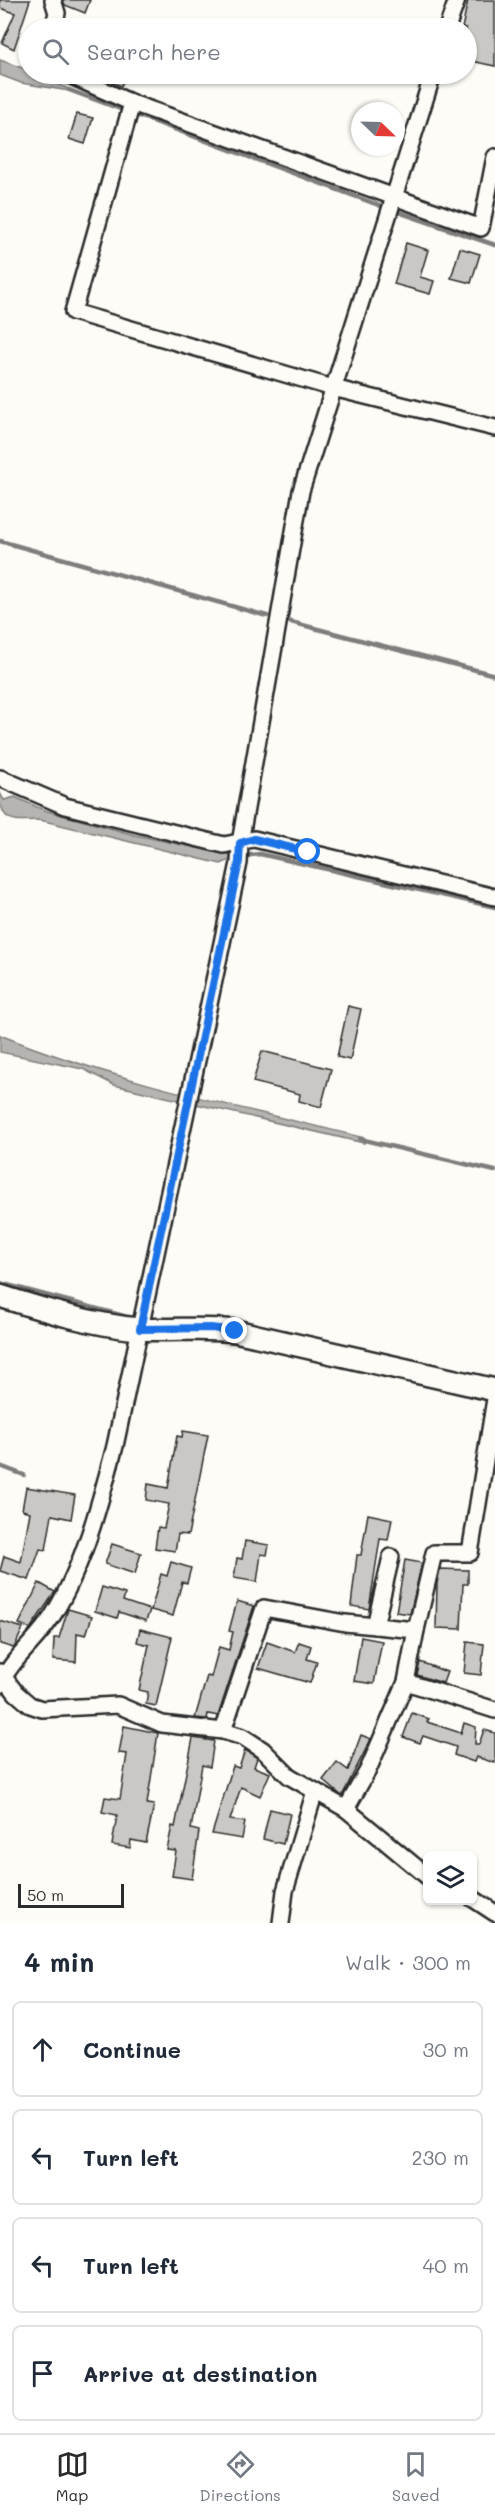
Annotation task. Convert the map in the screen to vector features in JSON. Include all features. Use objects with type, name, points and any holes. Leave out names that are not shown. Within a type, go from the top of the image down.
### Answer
[{"type":"street","points":[[53,0],[57,13],[56,18]]},
{"type":"street","points":[[451,18],[457,0]]},
{"type":"street","points":[[89,84],[391,206],[481,228],[495,157]]},
{"type":"street","points":[[423,1873],[346,1809],[289,1776],[263,1750],[243,1737],[223,1731],[162,1724],[118,1705],[42,1709],[30,1705],[1,1678],[36,1640],[54,1614],[80,1560],[116,1446],[240,852],[294,520],[333,388],[430,84]]},
{"type":"street","points":[[132,103],[73,312],[333,388],[495,428]]},
{"type":"street","points":[[0,778],[65,806],[224,845],[240,852]]},
{"type":"street","points":[[240,852],[254,839],[495,897]]},
{"type":"street","points":[[0,1296],[114,1326],[140,1329],[211,1328],[235,1331],[495,1390]]},
{"type":"street","points":[[346,1809],[368,1770],[406,1682],[434,1553],[470,1553],[495,1399]]},
{"type":"street","points":[[375,1626],[391,1557]]},
{"type":"street","points":[[223,1731],[264,1608],[375,1626],[416,1630]]},
{"type":"street","points":[[406,1682],[495,1710]]},
{"type":"street","points":[[281,1923],[285,1891],[315,1791]]},
{"type":"street","points":[[477,1901],[495,1912]]},
{"type":"shaded area","points":[[0,60],[18,66],[18,82],[0,75]]},
{"type":"shaded area","points":[[27,84],[58,84],[75,92]]},
{"type":"shaded area","points":[[0,793],[4,800],[15,797],[44,810],[135,835],[231,855],[232,859],[221,864],[40,820],[16,820],[6,815],[3,810]]},
{"type":"shaded area","points":[[0,1035],[89,1067],[227,1105],[365,1138],[364,1143],[114,1085],[83,1069],[0,1052]]},
{"type":"building","points":[[0,0],[30,0],[24,18],[18,18],[18,37],[14,49],[2,43],[15,13],[0,8]]},
{"type":"building","points":[[63,0],[90,0],[85,13],[65,5]]},
{"type":"building","points":[[468,0],[495,0],[495,66],[477,62],[477,18],[464,18]]},
{"type":"building","points":[[77,114],[93,118],[85,144],[69,139]]},
{"type":"building","points":[[406,243],[428,250],[420,277],[434,281],[430,294],[394,284]]},
{"type":"building","points":[[460,248],[480,254],[471,283],[451,278]]},
{"type":"building","points":[[348,1006],[361,1009],[350,1060],[337,1057]]},
{"type":"building","points":[[262,1051],[331,1069],[321,1107],[299,1101],[300,1094],[253,1082]]},
{"type":"building","points":[[183,1431],[208,1435],[188,1535],[178,1534],[175,1551],[155,1548],[158,1527],[164,1528],[169,1504],[146,1500],[148,1484],[168,1488],[177,1436],[182,1437]]},
{"type":"building","points":[[26,1487],[75,1495],[71,1519],[52,1515],[46,1550],[40,1549],[29,1580],[0,1571],[4,1556],[21,1562],[30,1512],[22,1510]]},
{"type":"building","points":[[368,1514],[392,1519],[388,1540],[380,1539],[369,1609],[351,1606],[357,1555],[361,1555]]},
{"type":"building","points":[[245,1541],[269,1545],[267,1555],[261,1554],[257,1582],[234,1578],[237,1558],[242,1559]]},
{"type":"building","points":[[112,1544],[141,1553],[135,1574],[105,1564]]},
{"type":"building","points":[[405,1560],[422,1563],[410,1614],[396,1612]]},
{"type":"building","points":[[171,1562],[191,1568],[187,1583],[182,1582],[173,1616],[151,1610],[161,1574],[167,1576]]},
{"type":"building","points":[[440,1569],[468,1570],[468,1584],[463,1584],[461,1629],[436,1628],[437,1583]]},
{"type":"building","points":[[39,1583],[55,1592],[30,1629],[19,1624]]},
{"type":"building","points":[[102,1587],[125,1594],[123,1601],[150,1610],[146,1621],[119,1612],[117,1618],[95,1611]]},
{"type":"building","points":[[237,1601],[254,1606],[218,1716],[208,1714],[207,1719],[195,1718],[207,1676],[211,1677],[219,1647],[229,1650],[233,1632],[229,1631]]},
{"type":"building","points":[[68,1609],[92,1616],[86,1635],[77,1633],[76,1662],[53,1660],[54,1638],[59,1638]]},
{"type":"building","points":[[0,1621],[23,1628],[14,1648],[0,1644]]},
{"type":"building","points":[[140,1629],[172,1637],[156,1706],[146,1704],[148,1692],[139,1690],[149,1645],[137,1642]]},
{"type":"building","points":[[361,1637],[382,1641],[374,1684],[354,1681]]},
{"type":"building","points":[[267,1642],[295,1652],[299,1642],[311,1646],[307,1659],[317,1662],[310,1683],[258,1668]]},
{"type":"building","points":[[467,1642],[484,1644],[481,1675],[464,1673]]},
{"type":"building","points":[[420,1662],[447,1672],[443,1683],[417,1675]]},
{"type":"building","points":[[412,1713],[429,1719],[427,1722],[461,1733],[464,1723],[476,1727],[475,1744],[479,1744],[484,1730],[495,1733],[495,1763],[476,1757],[474,1762],[454,1755],[456,1747],[423,1736],[420,1743],[403,1737]]},
{"type":"building","points":[[124,1726],[158,1733],[147,1804],[154,1805],[146,1843],[131,1840],[130,1848],[112,1845],[117,1815],[102,1812],[105,1797],[120,1799],[127,1754],[119,1753]]},
{"type":"building","points":[[361,1735],[371,1739],[342,1796],[323,1780],[337,1762],[348,1770]]},
{"type":"building","points":[[193,1738],[214,1741],[210,1767],[202,1765],[191,1829],[199,1831],[192,1879],[172,1876],[176,1851],[167,1850],[172,1826],[175,1827]]},
{"type":"building","points":[[245,1750],[257,1758],[254,1767],[270,1773],[260,1796],[241,1787],[230,1820],[245,1822],[242,1839],[212,1834],[233,1766],[239,1768]]},
{"type":"building","points":[[270,1809],[290,1814],[283,1844],[263,1839]]},
{"type":"waterway","points":[[69,90],[381,206],[495,245]]},
{"type":"waterway","points":[[0,541],[267,616]]},
{"type":"waterway","points":[[287,621],[495,675]]},
{"type":"waterway","points":[[243,856],[260,854],[495,907]]},
{"type":"waterway","points":[[360,1139],[495,1171]]},
{"type":"waterway","points":[[0,1283],[124,1316]]},
{"type":"waterway","points":[[0,1466],[24,1475]]},
{"type":"route","points":[[235,1331],[211,1328],[140,1329],[239,862],[240,843],[254,839],[308,852]]}]
